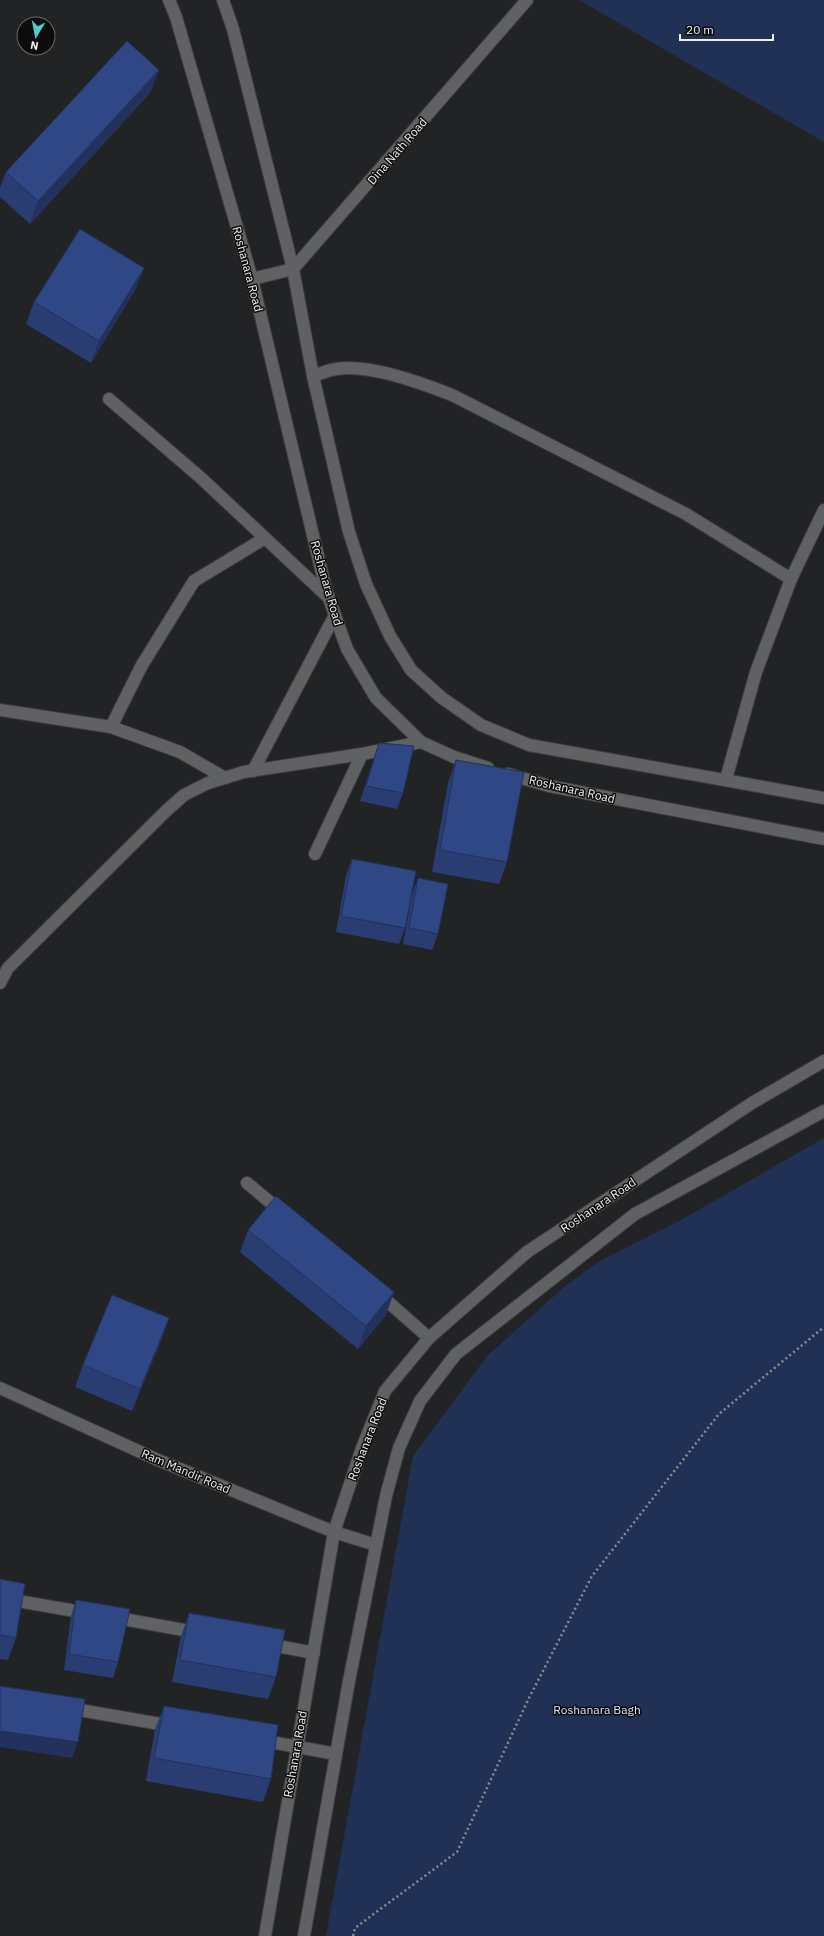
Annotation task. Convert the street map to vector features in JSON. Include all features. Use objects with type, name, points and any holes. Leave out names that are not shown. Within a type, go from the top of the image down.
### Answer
[{"type":"street","name":"Roshanara Road","points":[[168,0],[176,17],[252,279],[329,598],[347,649],[376,698],[421,742],[454,757],[549,786],[824,839]]},
{"type":"street","points":[[223,0],[233,29],[294,270],[313,376],[348,532],[363,576],[390,636],[411,670],[442,698],[481,725],[529,744],[824,798]]},
{"type":"street","name":"Dina Nath Road","points":[[294,270],[528,0]]},
{"type":"street","points":[[252,279],[294,270]]},
{"type":"street","points":[[313,376],[337,369],[366,370],[413,379],[452,395],[686,514],[791,579]]},
{"type":"street","points":[[109,399],[201,478],[329,598]]},
{"type":"street","points":[[726,779],[756,672],[791,579],[824,510]]},
{"type":"street","points":[[112,727],[142,665],[194,582],[265,538]]},
{"type":"street","points":[[254,771],[335,615]]},
{"type":"street","points":[[0,710],[112,727],[180,752],[225,778]]},
{"type":"street","points":[[0,983],[8,968],[166,811],[184,795],[208,783],[254,771],[362,754],[421,742]]},
{"type":"street","points":[[315,854],[362,754]]},
{"type":"street","name":"Roshanara Road","points":[[265,1936],[296,1747],[334,1532],[362,1448],[385,1391],[429,1338],[527,1252],[752,1103],[824,1061]]},
{"type":"street","points":[[304,1936],[336,1754],[386,1496],[399,1448],[420,1401],[456,1354],[635,1214],[824,1111]]},
{"type":"street","points":[[247,1183],[290,1219]]},
{"type":"street","points":[[369,1286],[429,1338]]},
{"type":"street","name":"Ram Mandir Road","points":[[0,1388],[158,1460],[334,1532],[376,1545]]},
{"type":"street","points":[[0,1598],[212,1635]]},
{"type":"street","points":[[259,1643],[314,1652]]},
{"type":"street","points":[[54,1706],[187,1728]]},
{"type":"street","points":[[249,1739],[336,1754]]},
{"type":"path","points":[[353,1936],[355,1928],[457,1852],[528,1700],[592,1576],[720,1414],[824,1327]]},
{"type":"green space","points":[[579,0],[824,0],[824,142]]},
{"type":"green space","name":"Roshanara Bagh","points":[[824,1138],[824,1936],[326,1936],[413,1456],[487,1356],[564,1287],[598,1262],[681,1220]]},
{"type":"building","points":[[127,41],[159,70],[38,201],[6,172]]},
{"type":"building","points":[[80,229],[144,268],[99,341],[34,302]]},
{"type":"building","points":[[379,743],[414,746],[403,793],[366,786]]},
{"type":"building","points":[[456,760],[524,772],[507,862],[440,850]]},
{"type":"building","points":[[352,859],[416,871],[405,928],[341,916]]},
{"type":"building","points":[[418,878],[448,884],[438,934],[409,928]]},
{"type":"building","points":[[276,1196],[394,1292],[366,1326],[248,1230]]},
{"type":"building","points":[[112,1295],[169,1318],[140,1389],[83,1365]]},
{"type":"building","points":[[0,1579],[25,1584],[16,1638],[0,1635]]},
{"type":"building","points":[[76,1600],[130,1609],[118,1662],[69,1654]]},
{"type":"building","points":[[189,1613],[285,1630],[276,1677],[180,1660]]},
{"type":"building","points":[[0,1686],[85,1699],[78,1742],[0,1731]]},
{"type":"building","points":[[164,1706],[278,1725],[271,1779],[154,1758]]}]
